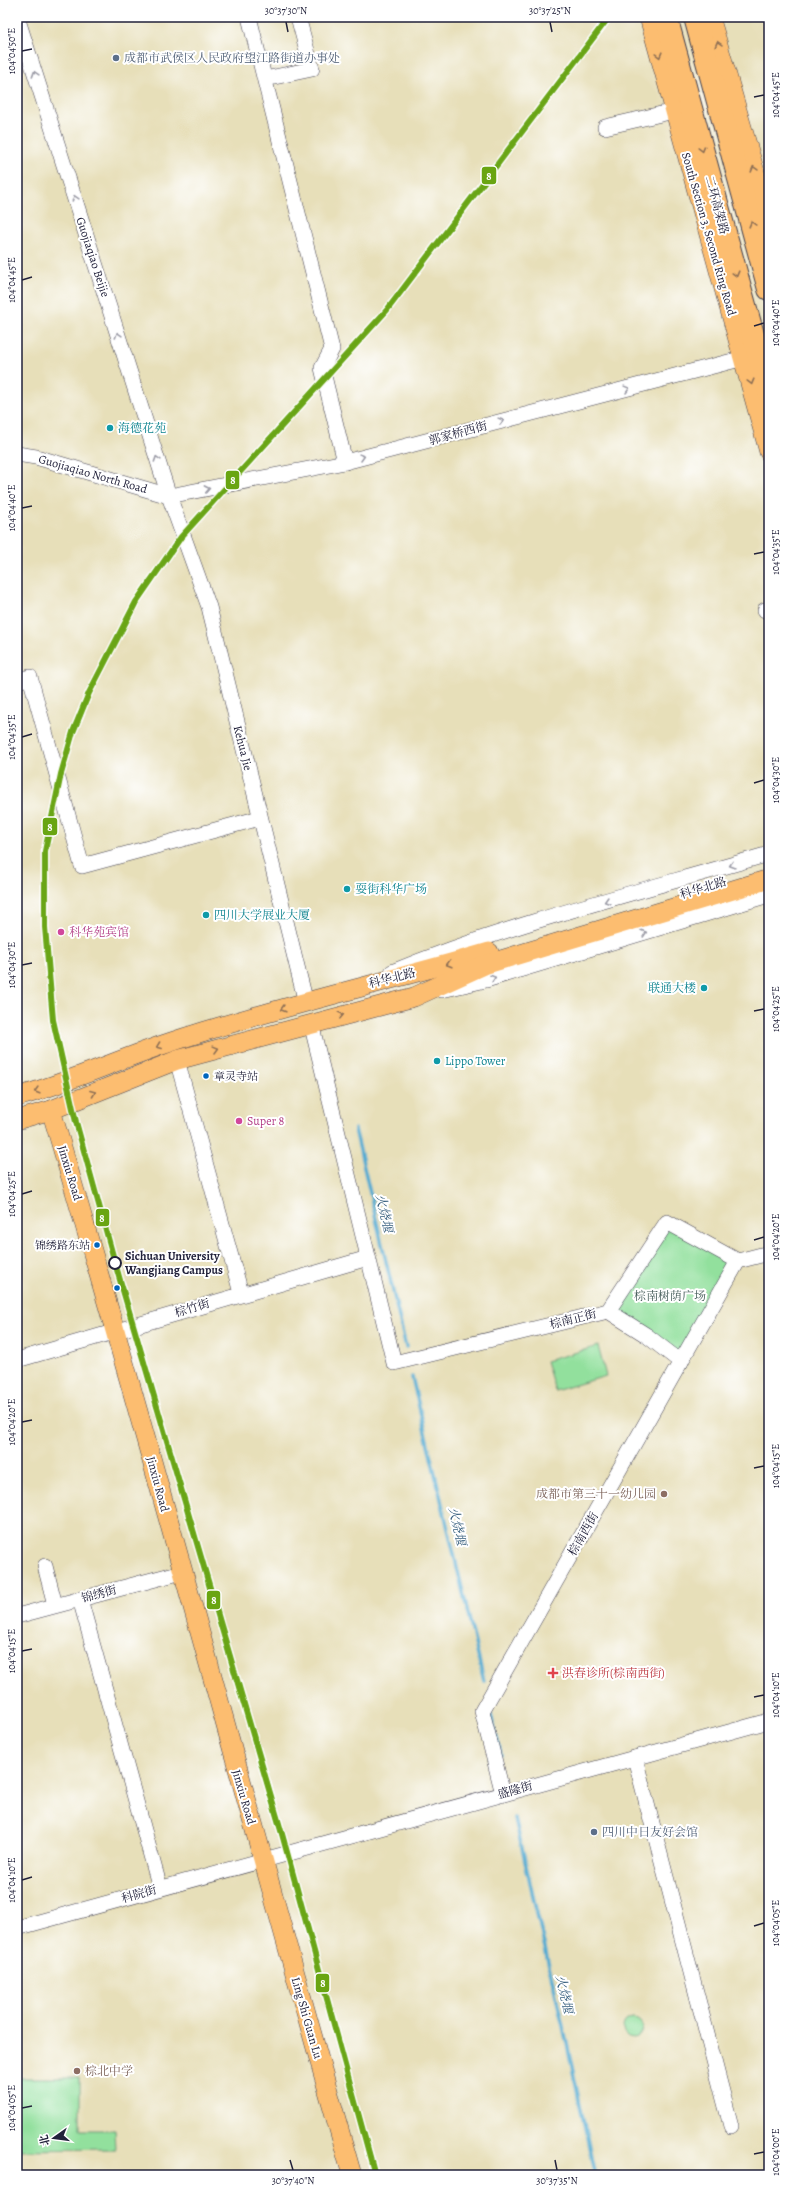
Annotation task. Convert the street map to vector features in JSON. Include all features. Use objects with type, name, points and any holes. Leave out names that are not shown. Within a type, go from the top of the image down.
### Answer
[{"type":"highway","name":"二环高架路","points":[[666,17],[769,394]]},
{"type":"highway","points":[[695,17],[769,289]]},
{"type":"main road","name":"South Section 3, Second Ring Road","points":[[649,17],[769,452]]},
{"type":"main road","points":[[710,17],[769,220]]},
{"type":"main road","name":"科华北路","points":[[17,1120],[51,1110],[177,1060],[311,1023],[414,997],[484,965],[769,867]]},
{"type":"main road","points":[[583,930],[769,879]]},
{"type":"main road","name":"科华北路","points":[[17,1097],[46,1089],[171,1042],[349,989],[583,930]]},
{"type":"main road","name":"Jinxiu Road","points":[[51,1110],[117,1331],[262,1860]]},
{"type":"main road","name":"Ling Shi Guan Lu","points":[[262,1860],[352,2175]]},
{"type":"street","name":"Guojiaqiao Beijie","points":[[17,17],[169,496]]},
{"type":"street","points":[[249,17],[332,349],[322,368],[345,462]]},
{"type":"street","points":[[265,79],[312,69],[298,17]]},
{"type":"street","points":[[605,126],[674,111]]},
{"type":"street","name":"郭家桥西街","points":[[169,496],[345,462],[744,358]]},
{"type":"street","name":"Guojiaqiao North Road","points":[[17,454],[36,457],[169,496]]},
{"type":"street","name":"Kehua Jie","points":[[169,496],[209,607],[306,1003]]},
{"type":"street","points":[[17,681],[30,677],[82,866],[260,818]]},
{"type":"street","points":[[349,989],[434,955],[501,932],[769,854]]},
{"type":"street","points":[[414,997],[486,980],[769,895]]},
{"type":"street","points":[[311,1023],[368,1258]]},
{"type":"street","points":[[177,1060],[241,1293]]},
{"type":"street","name":"棕南正街","points":[[368,1258],[394,1362],[608,1311],[667,1222],[738,1261]]},
{"type":"street","points":[[738,1261],[769,1253]]},
{"type":"street","name":"棕竹街","points":[[17,1360],[241,1293],[368,1258]]},
{"type":"street","name":"棕南西街","points":[[503,1794],[482,1711],[738,1261]]},
{"type":"street","points":[[608,1311],[646,1335],[681,1362]]},
{"type":"street","points":[[45,1566],[55,1605]]},
{"type":"street","name":"锦绣街","points":[[17,1616],[182,1572]]},
{"type":"street","points":[[80,1599],[160,1888]]},
{"type":"street","name":"盛隆街","points":[[262,1860],[769,1721]]},
{"type":"street","points":[[636,1758],[731,2126]]},
{"type":"street","name":"科院街","points":[[18,1924],[160,1888],[262,1860]]},
{"type":"green space","name":"棕南树荫广场","points":[[667,1222],[738,1261],[681,1362],[608,1311]]},
{"type":"green space","points":[[598,1346],[606,1376],[555,1391],[546,1361]]},
{"type":"green space","points":[[633,2018],[640,2021],[643,2028],[640,2035],[633,2038],[626,2035],[623,2028],[626,2021]]},
{"type":"green space","points":[[17,2078],[80,2078],[80,2130],[115,2130],[116,2149],[17,2150]]},
{"type":"waterway","name":"火烧堰","points":[[355,1129],[406,1347]]},
{"type":"waterway","name":"火烧堰","points":[[412,1377],[484,1681]]},
{"type":"waterway","name":"火烧堰","points":[[491,1715],[501,1754]]},
{"type":"waterway","name":"火烧堰","points":[[515,1818],[568,2048],[595,2175]]},
{"type":"metro line","name":"8","points":[[375,2175],[282,1834],[115,1263],[76,1122],[53,1020],[45,927],[45,851],[61,774],[73,732],[89,693],[136,602],[181,537],[387,310],[609,17]]},
{"type":"place","name":"成都市武侯区人民政府望江路街道办事处","points":[[116,58]]},
{"type":"place","name":"海德花苑","points":[[110,428]]},
{"type":"place","name":"耍街科华广场","points":[[347,889]]},
{"type":"place","name":"四川大学展业大厦","points":[[206,915]]},
{"type":"place","name":"科华苑宾馆","points":[[61,932]]},
{"type":"place","name":"联通大楼","points":[[704,988]]},
{"type":"place","name":"Lippo Tower","points":[[437,1061]]},
{"type":"place","name":"章灵寺站","points":[[206,1076]]},
{"type":"place","name":"Super 8","points":[[239,1121]]},
{"type":"place","name":"锦绣路东站","points":[[97,1245]]},
{"type":"place","name":"Sichuan University Wangjiang Campus","points":[[115,1263]]},
{"type":"place","name":"成都市第三十一幼儿园","points":[[664,1494]]},
{"type":"place","name":"洪春诊所(棕南西街)","points":[[553,1673]]},
{"type":"place","name":"四川中日友好会馆","points":[[594,1832]]},
{"type":"place","name":"棕北中学","points":[[77,2071]]}]
